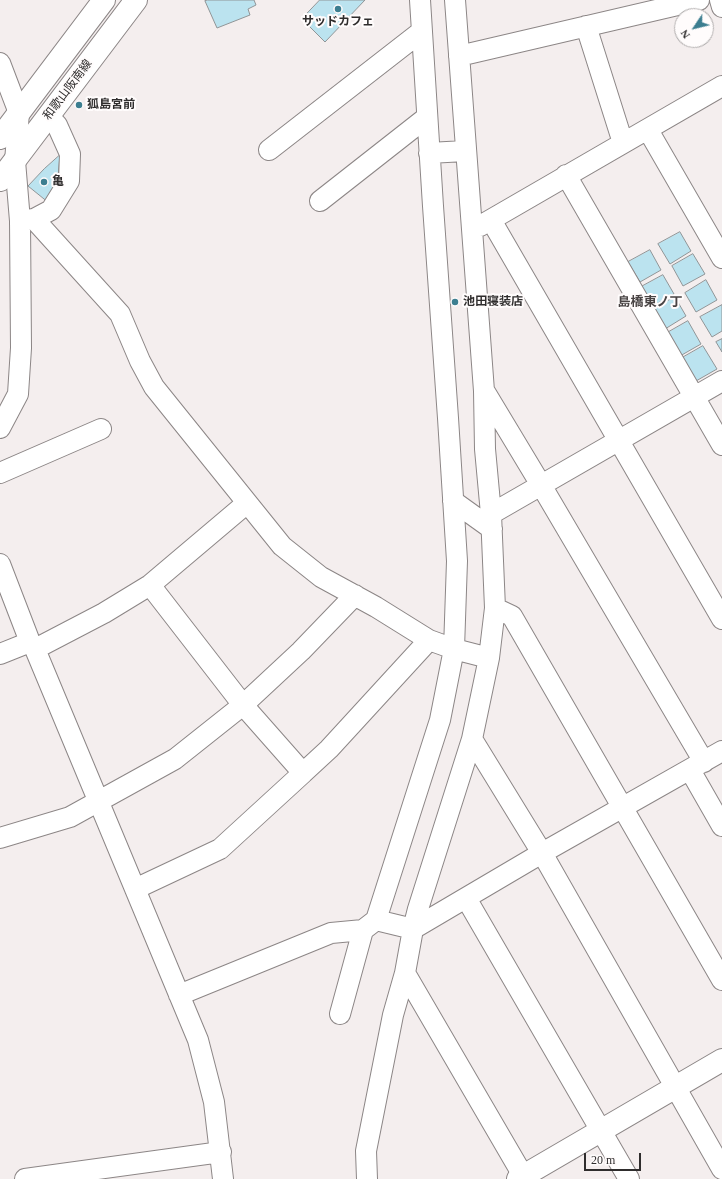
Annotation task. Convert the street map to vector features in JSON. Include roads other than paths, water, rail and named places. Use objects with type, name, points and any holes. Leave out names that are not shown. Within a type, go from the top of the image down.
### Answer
[{"type":"main road","points":[[0,138],[104,0]]},
{"type":"main road","name":"和歌山阪南線","points":[[0,180],[136,0]]},
{"type":"main road","points":[[522,1178],[722,1060]]},
{"type":"street","points":[[340,1014],[440,720],[454,649],[457,561],[420,0]]},
{"type":"street","points":[[367,1179],[366,1151],[393,1015],[418,909],[472,739],[489,658],[495,608],[491,522],[485,449],[484,391],[455,0]]},
{"type":"street","points":[[459,56],[699,0]]},
{"type":"street","points":[[720,0],[722,7]]},
{"type":"street","points":[[586,26],[623,143]]},
{"type":"street","points":[[269,150],[422,30]]},
{"type":"street","points":[[0,63],[19,113],[15,161],[27,220],[18,394],[0,428]]},
{"type":"street","points":[[471,231],[722,86]]},
{"type":"street","points":[[27,220],[51,210],[68,181],[70,154],[57,125],[48,116]]},
{"type":"street","points":[[320,201],[427,117]]},
{"type":"street","points":[[648,130],[722,258]]},
{"type":"street","points":[[430,152],[466,151]]},
{"type":"street","points":[[566,175],[722,445]]},
{"type":"street","points":[[27,220],[120,314],[140,361],[154,387],[282,546],[321,576],[376,607],[429,640],[454,649],[489,658]]},
{"type":"street","points":[[491,220],[722,620]]},
{"type":"street","points":[[491,522],[541,485],[722,381]]},
{"type":"street","points":[[484,391],[541,485],[697,766],[722,826]]},
{"type":"street","points":[[0,473],[101,429]]},
{"type":"street","points":[[453,501],[491,522]]},
{"type":"street","points":[[0,654],[32,645],[104,613],[150,585],[247,503]]},
{"type":"street","points":[[2,574],[198,1040],[214,1102],[223,1179]]},
{"type":"street","points":[[150,585],[243,705],[302,772]]},
{"type":"street","points":[[0,838],[70,817],[175,759],[243,705],[301,651],[355,595]]},
{"type":"street","points":[[495,608],[512,616],[722,980]]},
{"type":"street","points":[[135,889],[220,848],[329,749],[429,640]]},
{"type":"street","points":[[472,739],[542,853],[722,1169]]},
{"type":"street","points":[[179,995],[331,933],[370,925],[413,929],[542,853],[722,751]]},
{"type":"street","points":[[466,898],[629,1179]]},
{"type":"street","points":[[404,973],[522,1178]]},
{"type":"street","points":[[25,1179],[56,1177],[221,1152]]},
{"type":"place","name":"サッドカフェ","points":[[338,9]]},
{"type":"place","name":"狐島宮前","points":[[79,105]]},
{"type":"place","name":"亀","points":[[44,182]]},
{"type":"place","name":"池田寝装店","points":[[455,302]]},
{"type":"district","name":"島橋東ノ丁","points":[[650,303]]}]
